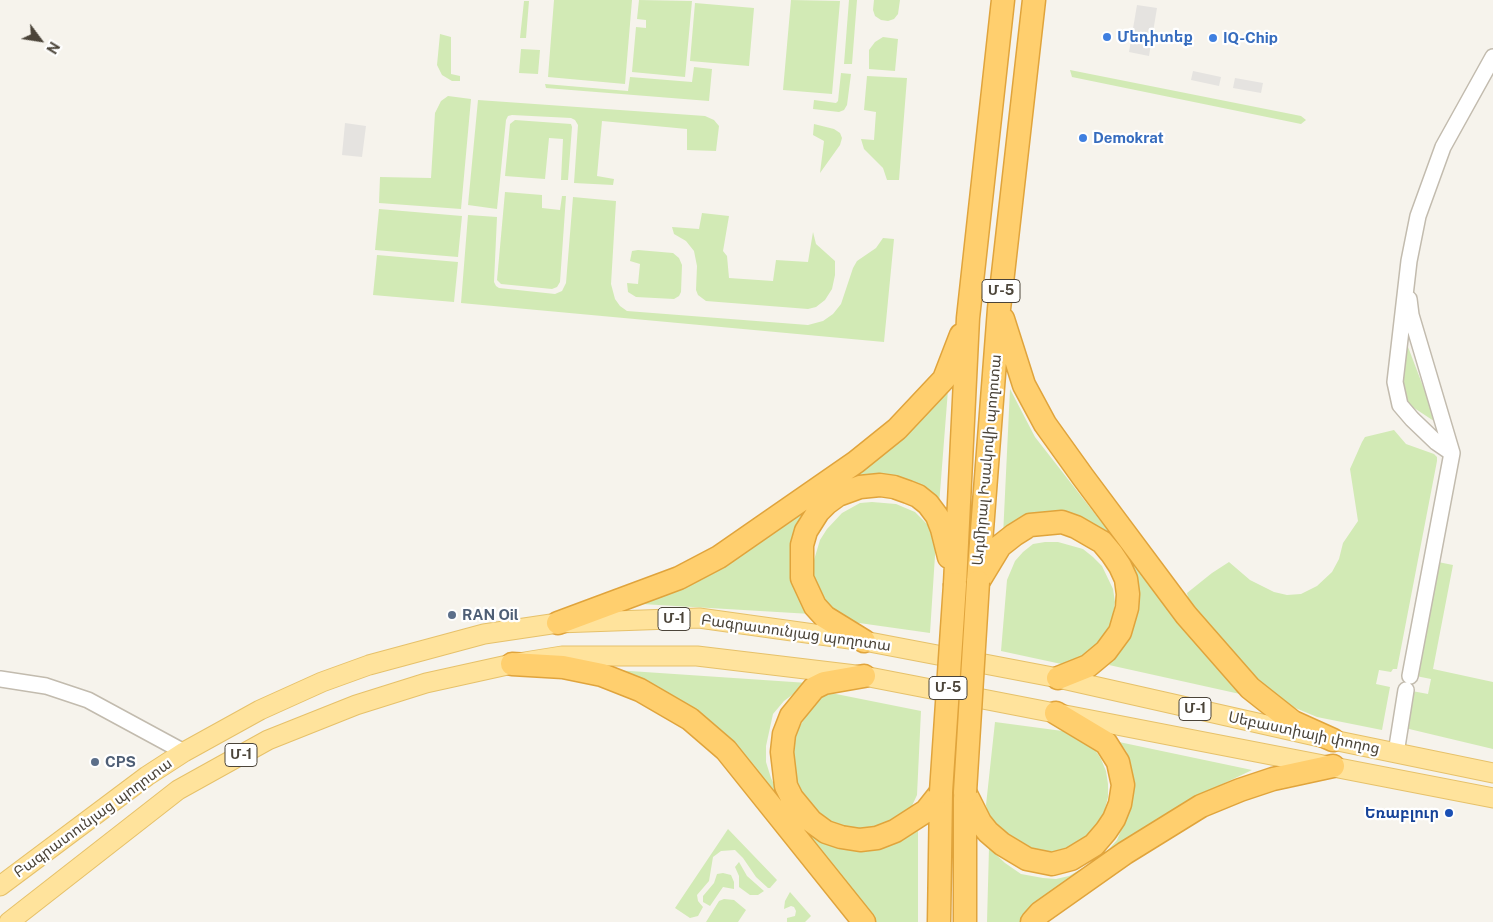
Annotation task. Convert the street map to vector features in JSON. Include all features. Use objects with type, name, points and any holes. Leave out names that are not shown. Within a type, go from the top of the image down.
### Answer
[{"type":"highway","name":"Ադմիրալ Իսակովի պողոտա","points":[[940,922],[941,792],[955,584],[968,318],[1003,0]]},
{"type":"highway","name":"Ադմիրալ Իսակովի պողոտա","points":[[965,922],[965,792],[978,582],[999,309],[1034,0]]},
{"type":"highway","points":[[999,309],[1024,385],[1045,424],[1082,477],[1186,615],[1250,688],[1293,722],[1333,740]]},
{"type":"highway","points":[[558,623],[679,578],[719,557],[856,462],[897,429],[944,379],[968,318]]},
{"type":"highway","points":[[864,641],[825,617],[815,606],[802,578],[802,546],[806,531],[818,512],[838,495],[860,487],[880,486],[894,487],[918,496],[928,504],[937,516],[942,529],[955,584]]},
{"type":"highway","points":[[978,582],[1000,546],[1030,525],[1062,522],[1076,527],[1102,542],[1112,554],[1123,573],[1128,594],[1127,608],[1120,632],[1106,650],[1088,666],[1058,678]]},
{"type":"highway","points":[[512,664],[563,667],[602,675],[640,690],[690,719],[726,750],[864,922]]},
{"type":"highway","points":[[864,676],[824,683],[814,688],[791,716],[784,734],[782,752],[786,786],[792,798],[811,821],[826,832],[860,840],[877,838],[895,831],[926,811],[941,792]]},
{"type":"highway","points":[[965,792],[980,822],[988,832],[1002,844],[1027,860],[1052,864],[1071,859],[1094,845],[1114,819],[1120,804],[1123,785],[1118,762],[1106,742],[1056,713]]},
{"type":"highway","points":[[1032,922],[1040,913],[1125,853],[1201,806],[1273,779],[1333,766]]},
{"type":"main road","name":"Բագրատունյաց պողոտա","points":[[0,886],[147,776],[184,752],[260,710],[322,682],[369,665],[484,634],[558,623],[699,618],[864,641],[1058,678]]},
{"type":"main road","name":"Բագրատունյաց պողոտա","points":[[9,922],[178,790],[268,740],[356,705],[426,683],[512,664],[562,656],[696,656],[864,676],[1056,713]]},
{"type":"main road","name":"Սեբաստիայի փողոց","points":[[1058,678],[1333,740],[1493,773]]},
{"type":"main road","name":"Սեբաստիայի փողոց","points":[[1056,713],[1493,798]]},
{"type":"street","points":[[1452,453],[1436,442],[1400,405],[1396,382],[1406,283],[1418,216],[1443,147],[1493,57]]},
{"type":"street","points":[[1396,753],[1452,453],[1411,315],[1406,283]]},
{"type":"street","points":[[0,679],[46,686],[88,700],[184,752]]},
{"type":"green space","points":[[554,0],[632,0],[625,84],[548,77]]},
{"type":"green space","points":[[639,0],[692,1],[685,77],[632,72],[636,27],[646,28],[646,20],[637,19]]},
{"type":"green space","points":[[791,0],[840,1],[832,94],[783,90]]},
{"type":"green space","points":[[849,0],[857,0],[852,64],[844,64]]},
{"type":"green space","points":[[874,0],[900,0],[898,14],[894,19],[888,21],[881,20],[875,16],[873,10]]},
{"type":"green space","points":[[524,1],[529,1],[526,38],[520,38]]},
{"type":"green space","points":[[695,3],[754,8],[749,66],[690,61]]},
{"type":"green space","points":[[440,34],[451,37],[451,74],[460,76],[460,81],[452,81],[442,75],[437,65]]},
{"type":"green space","points":[[883,37],[898,39],[895,71],[869,69],[869,50],[875,42]]},
{"type":"green space","points":[[521,49],[540,50],[538,74],[519,73]]},
{"type":"green space","points":[[694,67],[712,69],[709,101],[546,88],[545,84],[628,91],[630,77],[692,82]]},
{"type":"green space","points":[[1070,70],[1301,116],[1306,120],[1301,124],[1072,77]]},
{"type":"green space","points":[[841,73],[851,74],[847,105],[844,110],[839,112],[813,109],[814,100],[836,103],[838,101]]},
{"type":"green space","points":[[867,76],[907,78],[899,180],[887,180],[883,168],[864,149],[861,139],[874,140],[876,112],[864,110]]},
{"type":"green space","points":[[448,96],[471,99],[461,209],[379,203],[380,177],[431,178],[435,113],[441,101]]},
{"type":"green space","points":[[478,100],[705,116],[714,120],[719,126],[716,151],[687,150],[687,129],[602,121],[597,176],[614,179],[613,185],[574,183],[578,125],[575,120],[571,118],[512,115],[508,116],[506,120],[497,209],[468,205]]},
{"type":"green space","points":[[515,120],[571,124],[568,180],[561,180],[563,139],[549,138],[545,179],[505,176],[510,124]]},
{"type":"green space","points":[[814,124],[834,129],[840,133],[842,138],[840,145],[820,173],[824,141],[813,135]]},
{"type":"green space","points":[[505,192],[542,195],[542,208],[560,210],[562,196],[566,196],[560,282],[557,287],[552,289],[501,284],[497,280]]},
{"type":"green space","points":[[573,197],[616,201],[611,284],[615,299],[627,311],[808,325],[823,321],[833,314],[841,304],[857,261],[876,248],[883,238],[894,239],[884,342],[461,303],[468,215],[497,217],[494,282],[496,286],[499,288],[555,294],[562,291],[566,283]]},
{"type":"green space","points":[[379,209],[462,216],[458,257],[375,250]]},
{"type":"green space","points":[[702,213],[729,216],[723,251],[727,256],[729,278],[773,281],[776,260],[808,262],[813,232],[816,244],[835,261],[832,289],[825,300],[816,307],[808,309],[706,301],[698,295],[696,290],[697,266],[694,251],[686,241],[674,234],[672,227],[699,229]]},
{"type":"green space","points":[[632,251],[673,253],[679,258],[682,265],[681,292],[679,296],[674,299],[636,297],[628,292],[627,283],[638,284],[640,264],[630,261]]},
{"type":"green space","points":[[377,255],[458,262],[454,302],[373,295]]},
{"type":"green space","points":[[1405,339],[1437,423],[1411,406],[1405,399],[1401,380]]},
{"type":"green space","points":[[949,377],[939,505],[907,482],[806,518],[811,614],[625,603],[679,586]]},
{"type":"green space","points":[[1010,389],[1035,437],[1099,519],[1249,696],[1109,665],[1132,633],[1138,603],[1099,530],[1003,536]]},
{"type":"green space","points":[[1394,430],[1406,444],[1434,454],[1437,457],[1437,461],[1397,669],[1393,669],[1391,672],[1379,670],[1376,684],[1390,687],[1382,730],[1317,717],[1293,707],[1263,686],[1189,602],[1187,593],[1229,562],[1250,580],[1274,592],[1287,595],[1301,594],[1317,586],[1332,572],[1339,559],[1343,543],[1358,521],[1350,469],[1362,442],[1365,437]]},
{"type":"green space","points":[[860,503],[896,504],[915,512],[930,527],[936,540],[930,633],[845,621],[824,608],[817,592],[813,572],[814,560],[820,540],[827,529],[842,513]]},
{"type":"green space","points":[[1058,542],[1083,549],[1102,566],[1113,589],[1115,602],[1111,627],[1098,649],[1066,665],[1001,651],[1007,580],[1015,561],[1023,552],[1033,544]]},
{"type":"green space","points":[[1438,562],[1453,565],[1433,669],[1493,682],[1493,749],[1405,728],[1412,691],[1428,694],[1431,679],[1416,676]]},
{"type":"green space","points":[[615,670],[808,683],[784,701],[773,714],[766,746],[766,762],[771,778],[778,793],[821,838],[918,825],[918,922],[874,922],[724,735],[709,720],[659,687]]},
{"type":"green space","points":[[826,692],[921,711],[917,795],[911,808],[900,817],[874,828],[860,830],[846,828],[820,817],[794,784],[792,742],[815,702]]},
{"type":"green space","points":[[995,722],[1070,732],[1094,748],[1106,771],[1108,797],[1100,821],[1083,840],[1072,847],[1047,853],[1022,849],[989,818],[986,805]]},
{"type":"green space","points":[[1119,742],[1252,770],[1204,793],[1023,922],[987,922],[989,848],[1005,863],[1021,874],[1056,879],[1069,876],[1090,864],[1117,840],[1127,816],[1129,760],[1126,751]]},
{"type":"green space","points":[[728,829],[777,880],[768,888],[756,877],[735,850],[721,851],[713,857],[709,881],[697,895],[698,901],[703,907],[698,916],[690,918],[675,908]]},
{"type":"green space","points":[[739,862],[747,876],[764,891],[758,895],[750,895],[739,887],[739,876],[735,867]]},
{"type":"green space","points":[[717,874],[731,875],[734,889],[723,887],[710,906],[703,902],[703,896],[714,883]]},
{"type":"green space","points":[[790,892],[811,916],[805,922],[787,922],[787,918],[795,916],[796,911],[791,906],[784,909],[785,901]]},
{"type":"green space","points":[[724,899],[734,900],[746,910],[738,922],[706,922],[719,901]]},
{"type":"shaded area","points":[[1137,5],[1157,8],[1149,56],[1129,52]]},
{"type":"shaded area","points":[[1193,71],[1221,77],[1219,86],[1191,80]]},
{"type":"shaded area","points":[[1235,78],[1263,83],[1261,93],[1233,88]]},
{"type":"shaded area","points":[[345,123],[366,126],[362,157],[342,155]]},
{"type":"place","name":"Մեդիտեք","points":[[1107,37]]},
{"type":"place","name":"IQ-Chip","points":[[1213,38]]},
{"type":"place","name":"Demokrat","points":[[1083,138]]},
{"type":"place","name":"RAN Oil","points":[[452,615]]},
{"type":"place","name":"CPS","points":[[95,762]]},
{"type":"place","name":"Եռաբլուր","points":[[1449,813]]}]
